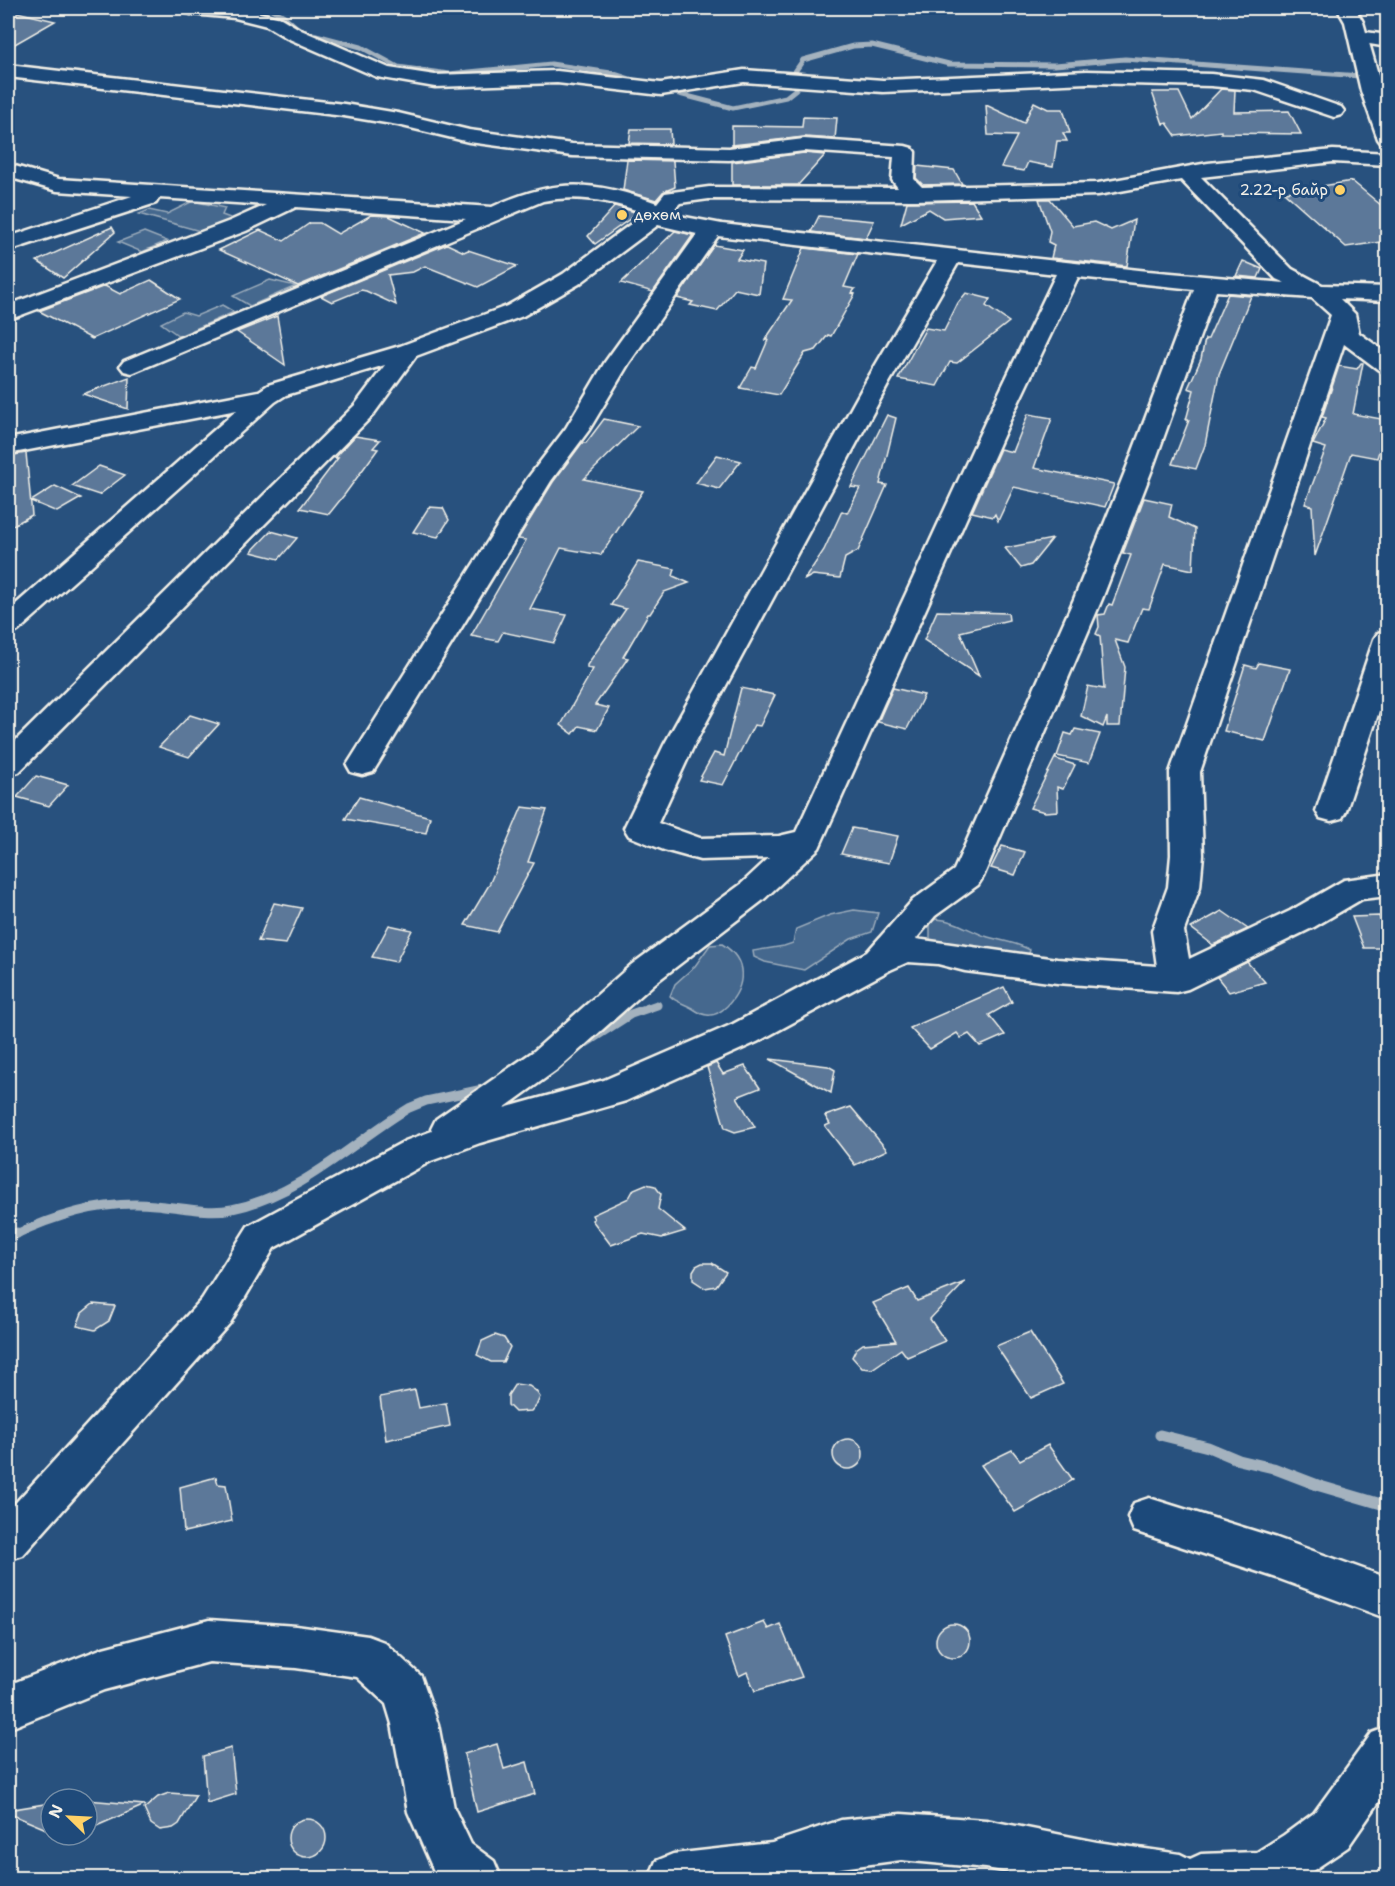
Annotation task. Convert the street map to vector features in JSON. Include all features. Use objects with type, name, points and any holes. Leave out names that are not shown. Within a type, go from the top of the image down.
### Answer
[{"type":"street","points":[[191,8],[235,12],[273,21],[294,34],[384,74],[435,81],[557,77],[661,89],[744,76],[883,86],[1087,77],[1211,80],[1257,84],[1334,111]]},
{"type":"street","points":[[1346,8],[1354,22],[1371,91],[1388,139]]},
{"type":"street","points":[[1358,37],[1388,41]]},
{"type":"street","points":[[8,71],[344,110],[398,119],[468,136],[573,150],[729,154],[804,145],[905,152],[903,180],[916,194]]},
{"type":"street","points":[[8,625],[266,397],[277,390],[408,351],[515,311],[570,279],[655,217],[673,198],[709,193],[916,194],[1098,189],[1186,173],[1333,156],[1388,159]]},
{"type":"street","points":[[8,170],[57,185],[495,214]]},
{"type":"street","points":[[1186,173],[1284,274],[1319,292],[1343,314],[1348,336],[1388,366]]},
{"type":"street","points":[[8,185],[33,177]]},
{"type":"street","points":[[132,366],[542,194],[578,191],[639,204],[651,208],[655,217],[678,224],[1207,284],[1319,292],[1388,294]]},
{"type":"street","points":[[8,244],[129,203],[172,192]]},
{"type":"street","points":[[8,313],[238,226],[295,200]]},
{"type":"street","points":[[362,765],[540,479],[577,430],[617,363],[713,228]]},
{"type":"street","points":[[808,840],[779,847],[700,849],[640,828],[679,745],[878,383],[952,255]]},
{"type":"street","points":[[8,1542],[216,1311],[261,1237],[418,1151],[546,1060],[643,974],[751,892],[808,840],[1000,416],[1070,269]]},
{"type":"street","points":[[878,961],[903,935],[924,908],[967,878],[1088,599],[1140,467],[1207,284]]},
{"type":"street","points":[[1176,980],[1168,931],[1184,887],[1187,855],[1185,772],[1343,314]]},
{"type":"street","points":[[8,765],[356,418],[408,351]]},
{"type":"street","points":[[8,446],[266,397]]},
{"type":"street","points":[[1331,811],[1388,639]]},
{"type":"street","points":[[418,1151],[474,1131],[615,1091],[745,1033],[878,961],[906,950],[938,952],[965,959],[1057,971],[1176,980],[1302,919],[1355,888],[1388,885]]},
{"type":"street","points":[[1149,1517],[1277,1558],[1388,1599]]},
{"type":"street","points":[[8,1707],[103,1669],[209,1641],[296,1647],[368,1657],[405,1691],[415,1724],[432,1812],[454,1861],[477,1878]]},
{"type":"street","points":[[1201,1878],[1263,1876],[1301,1852],[1331,1830],[1388,1749]]},
{"type":"street","points":[[673,1878],[772,1867],[841,1844],[901,1837],[986,1845],[1097,1866],[1180,1878]]},
{"type":"shaded area","points":[[193,201],[225,208],[222,215],[233,219],[200,231],[139,214],[149,210],[167,214]]},
{"type":"shaded area","points":[[144,232],[167,241],[142,252],[118,242]]},
{"type":"shaded area","points":[[270,280],[296,286],[250,306],[233,296]]},
{"type":"shaded area","points":[[222,305],[234,312],[179,336],[161,323],[183,312],[196,316]]},
{"type":"shaded area","points":[[854,910],[878,913],[872,932],[851,939],[804,970],[765,962],[754,957],[753,951],[793,943],[796,929],[830,915]]},
{"type":"shaded area","points":[[936,919],[949,921],[985,936],[1025,947],[1030,950],[1026,962],[939,947],[930,939],[930,923]]},
{"type":"shaded area","points":[[722,944],[736,958],[741,974],[738,990],[727,1006],[715,1014],[705,1015],[670,996],[675,984],[695,966],[710,945]]},
{"type":"building","points":[[8,10],[55,21],[8,48]]},
{"type":"building","points":[[1221,89],[1235,90],[1234,112],[1289,111],[1301,134],[1221,133],[1221,131],[1176,136],[1167,123],[1163,124],[1152,92],[1179,92],[1192,119]]},
{"type":"building","points":[[1034,102],[1048,109],[1063,109],[1070,133],[1063,133],[1067,141],[1057,141],[1053,167],[1028,162],[1024,171],[1001,167],[1017,136],[988,135],[986,105],[1024,123]]},
{"type":"building","points":[[803,117],[837,118],[835,139],[804,137],[732,145],[732,126],[802,127]]},
{"type":"building","points":[[631,129],[670,129],[671,144],[629,143]]},
{"type":"building","points":[[804,153],[825,155],[798,185],[732,185],[732,162]]},
{"type":"building","points":[[627,160],[673,161],[675,187],[663,192],[656,200],[623,190]]},
{"type":"building","points":[[917,166],[954,170],[962,184],[923,185],[916,178]]},
{"type":"building","points":[[1352,181],[1388,211],[1388,241],[1346,247],[1284,192]]},
{"type":"building","points":[[1039,199],[1050,199],[1073,226],[1094,222],[1111,230],[1134,220],[1127,266],[1051,258],[1054,245],[1048,242],[1050,231]]},
{"type":"building","points":[[972,201],[981,215],[943,218],[929,209],[901,224],[907,202]]},
{"type":"building","points":[[615,206],[638,213],[595,244],[588,236]]},
{"type":"building","points":[[371,215],[389,216],[425,233],[298,286],[219,250],[260,230],[284,241],[310,223],[320,223],[338,234]]},
{"type":"building","points":[[819,216],[874,221],[866,238],[811,232]]},
{"type":"building","points":[[112,227],[115,232],[63,278],[37,261]]},
{"type":"building","points":[[675,231],[693,235],[653,292],[621,283]]},
{"type":"building","points":[[447,244],[464,252],[468,250],[517,266],[478,287],[425,266],[413,272],[388,275],[396,305],[361,290],[332,302],[321,296]]},
{"type":"building","points":[[714,245],[743,250],[737,259],[763,264],[759,294],[735,289],[717,311],[690,305],[693,302],[677,298]]},
{"type":"building","points":[[804,248],[858,254],[844,287],[855,289],[852,293],[855,294],[831,336],[828,335],[816,350],[805,353],[779,395],[740,388],[752,367],[756,368],[768,340],[765,340],[792,300],[783,299]]},
{"type":"building","points":[[1243,261],[1262,269],[1258,278],[1236,276]]},
{"type":"building","points":[[151,280],[180,299],[92,339],[39,311],[105,286],[120,294]]},
{"type":"building","points":[[966,293],[990,299],[986,306],[1009,322],[957,363],[950,362],[937,386],[898,379],[926,328],[944,331],[958,303]]},
{"type":"building","points":[[1228,294],[1251,296],[1219,374],[1205,445],[1196,469],[1172,464],[1189,420],[1186,420],[1194,390],[1188,388],[1201,359],[1205,339],[1208,339]]},
{"type":"building","points":[[277,316],[285,365],[237,332]]},
{"type":"building","points":[[1363,363],[1353,414],[1387,420],[1383,432],[1388,437],[1388,445],[1380,448],[1377,458],[1351,453],[1315,556],[1312,506],[1305,504],[1326,448],[1313,444],[1326,418],[1322,417],[1339,366],[1357,369]]},
{"type":"building","points":[[129,377],[128,409],[83,394]]},
{"type":"building","points":[[1028,414],[1052,418],[1034,468],[1114,484],[1105,507],[1014,487],[998,521],[995,514],[993,517],[972,512],[1000,449],[1013,452]]},
{"type":"building","points":[[887,415],[896,418],[880,484],[887,485],[858,551],[845,558],[840,578],[813,575],[804,580],[824,550],[842,511],[847,513],[860,488],[851,487]]},
{"type":"building","points":[[604,419],[638,426],[584,479],[643,491],[601,555],[561,548],[530,609],[567,615],[554,643],[503,632],[498,641],[471,636],[526,540],[518,539],[553,482],[582,443],[586,443]]},
{"type":"building","points":[[355,436],[380,440],[373,448],[378,449],[345,494],[329,514],[300,508],[338,458],[335,458]]},
{"type":"building","points":[[26,453],[32,515],[8,528],[8,456]]},
{"type":"building","points":[[717,455],[741,461],[719,489],[696,483]]},
{"type":"building","points":[[99,466],[125,475],[99,495],[72,486]]},
{"type":"building","points":[[55,486],[81,498],[57,512],[31,501]]},
{"type":"building","points":[[1144,498],[1172,504],[1169,517],[1195,529],[1193,570],[1165,564],[1149,609],[1142,608],[1128,643],[1115,640],[1125,667],[1120,726],[1107,726],[1107,717],[1103,727],[1081,716],[1088,686],[1104,689],[1100,636],[1096,634],[1099,627],[1098,615],[1105,614],[1109,604],[1112,605],[1131,555],[1123,553]]},
{"type":"building","points":[[429,507],[443,508],[449,520],[438,537],[413,532]]},
{"type":"building","points":[[271,531],[297,538],[279,559],[251,552]]},
{"type":"building","points":[[1052,539],[1031,565],[1021,568],[1005,548]]},
{"type":"building","points":[[638,562],[675,569],[673,576],[689,583],[664,592],[648,614],[623,657],[628,658],[595,705],[609,708],[597,730],[579,726],[573,734],[561,725],[593,669],[587,668],[587,665],[626,609],[611,605]]},
{"type":"building","points":[[937,611],[1008,613],[1009,620],[960,632],[979,676],[924,640]]},
{"type":"building","points":[[1259,663],[1290,669],[1265,741],[1224,731],[1245,665],[1256,668]]},
{"type":"building","points":[[741,688],[775,695],[760,726],[754,725],[723,785],[699,780],[714,753],[724,756]]},
{"type":"building","points":[[893,688],[924,695],[907,729],[878,722]]},
{"type":"building","points":[[190,715],[219,724],[189,757],[159,747]]},
{"type":"building","points":[[1075,729],[1100,734],[1089,763],[1057,756],[1065,733],[1072,735]]},
{"type":"building","points":[[1056,756],[1056,759],[1075,765],[1063,789],[1057,787],[1058,811],[1045,812],[1030,808]]},
{"type":"building","points":[[36,776],[68,785],[49,806],[17,797]]},
{"type":"building","points":[[359,797],[430,817],[426,833],[345,819]]},
{"type":"building","points":[[522,807],[547,810],[528,862],[534,863],[497,932],[465,925],[489,885]]},
{"type":"building","points":[[852,828],[898,836],[889,863],[841,854]]},
{"type":"building","points":[[1002,846],[1025,852],[1015,875],[991,868]]},
{"type":"building","points":[[274,903],[302,908],[286,944],[258,941]]},
{"type":"building","points":[[1222,911],[1248,929],[1213,945],[1191,928]]},
{"type":"building","points":[[1379,916],[1381,921],[1388,921],[1388,948],[1364,948],[1352,917]]},
{"type":"building","points":[[389,925],[412,930],[396,962],[372,957]]},
{"type":"building","points":[[1247,962],[1265,982],[1229,992],[1217,977]]},
{"type":"building","points":[[1004,987],[1012,1002],[989,1015],[1005,1035],[980,1046],[969,1034],[961,1038],[957,1033],[930,1049],[910,1028]]},
{"type":"building","points":[[770,1059],[828,1066],[835,1070],[831,1093]]},
{"type":"building","points":[[716,1063],[723,1074],[745,1066],[760,1088],[737,1097],[755,1127],[735,1132],[725,1128],[707,1067]]},
{"type":"building","points":[[851,1107],[887,1150],[855,1165],[825,1126],[830,1124],[825,1116]]},
{"type":"building","points":[[646,1184],[655,1186],[661,1194],[658,1209],[685,1231],[662,1238],[643,1234],[611,1245],[592,1220],[594,1219],[592,1215],[629,1198],[634,1189]]},
{"type":"building","points":[[702,1263],[712,1263],[726,1272],[716,1286],[705,1288],[693,1280],[693,1271]]},
{"type":"building","points":[[965,1282],[930,1319],[945,1341],[907,1357],[901,1349],[872,1369],[862,1368],[852,1357],[856,1349],[863,1344],[896,1341],[873,1303],[909,1288],[917,1301]]},
{"type":"building","points":[[93,1304],[115,1306],[109,1321],[95,1330],[77,1326],[82,1313]]},
{"type":"building","points":[[1030,1332],[1063,1384],[1031,1398],[996,1346]]},
{"type":"building","points":[[495,1335],[504,1338],[510,1347],[503,1362],[491,1362],[477,1355],[482,1341]]},
{"type":"building","points":[[515,1384],[529,1386],[540,1397],[531,1411],[515,1412],[508,1405],[508,1395]]},
{"type":"building","points":[[415,1390],[419,1408],[446,1403],[450,1426],[386,1440],[380,1397]]},
{"type":"building","points":[[848,1439],[859,1443],[863,1454],[859,1465],[848,1469],[837,1465],[833,1454],[837,1443]]},
{"type":"building","points":[[1048,1445],[1073,1480],[1015,1512],[981,1465],[1012,1450],[1020,1460]]},
{"type":"building","points":[[216,1477],[218,1484],[226,1485],[232,1521],[184,1532],[180,1487]]},
{"type":"building","points":[[764,1622],[768,1629],[780,1624],[802,1677],[755,1691],[747,1672],[739,1676],[725,1637]]},
{"type":"building","points":[[953,1624],[965,1629],[970,1641],[965,1653],[953,1658],[941,1653],[936,1641],[941,1629]]},
{"type":"building","points":[[497,1744],[504,1769],[527,1762],[535,1794],[477,1812],[464,1754]]},
{"type":"building","points":[[231,1748],[236,1794],[207,1803],[203,1756]]},
{"type":"building","points":[[169,1793],[196,1795],[179,1824],[173,1828],[160,1830],[151,1824],[144,1809],[158,1797]]},
{"type":"building","points":[[99,1801],[145,1805],[99,1825]]},
{"type":"building","points":[[39,1805],[39,1826],[8,1813],[8,1810]]},
{"type":"building","points":[[307,1819],[320,1825],[326,1838],[320,1851],[307,1857],[294,1851],[288,1838],[294,1825]]},
{"type":"waterway","points":[[270,8],[284,16],[301,31],[361,47],[398,67],[449,74],[551,64],[611,73],[642,83]]},
{"type":"waterway","points":[[664,90],[733,108],[786,97],[796,89],[792,76],[803,60],[853,46],[872,45],[949,64],[1055,65],[1125,59],[1388,78]]},
{"type":"waterway","points":[[581,1046],[631,1014],[657,1005]]},
{"type":"waterway","points":[[14,1235],[65,1215],[101,1207],[137,1204],[213,1211],[232,1209],[257,1202],[303,1180],[409,1108],[426,1101],[483,1089]]},
{"type":"waterway","points":[[8,1238],[17,1233]]},
{"type":"waterway","points":[[1160,1435],[1208,1447],[1239,1460],[1273,1468],[1320,1486],[1388,1506]]},
{"type":"place","name":"2.22-р байр","points":[[1340,190]]},
{"type":"place","name":"дөхөм","points":[[622,215]]}]
